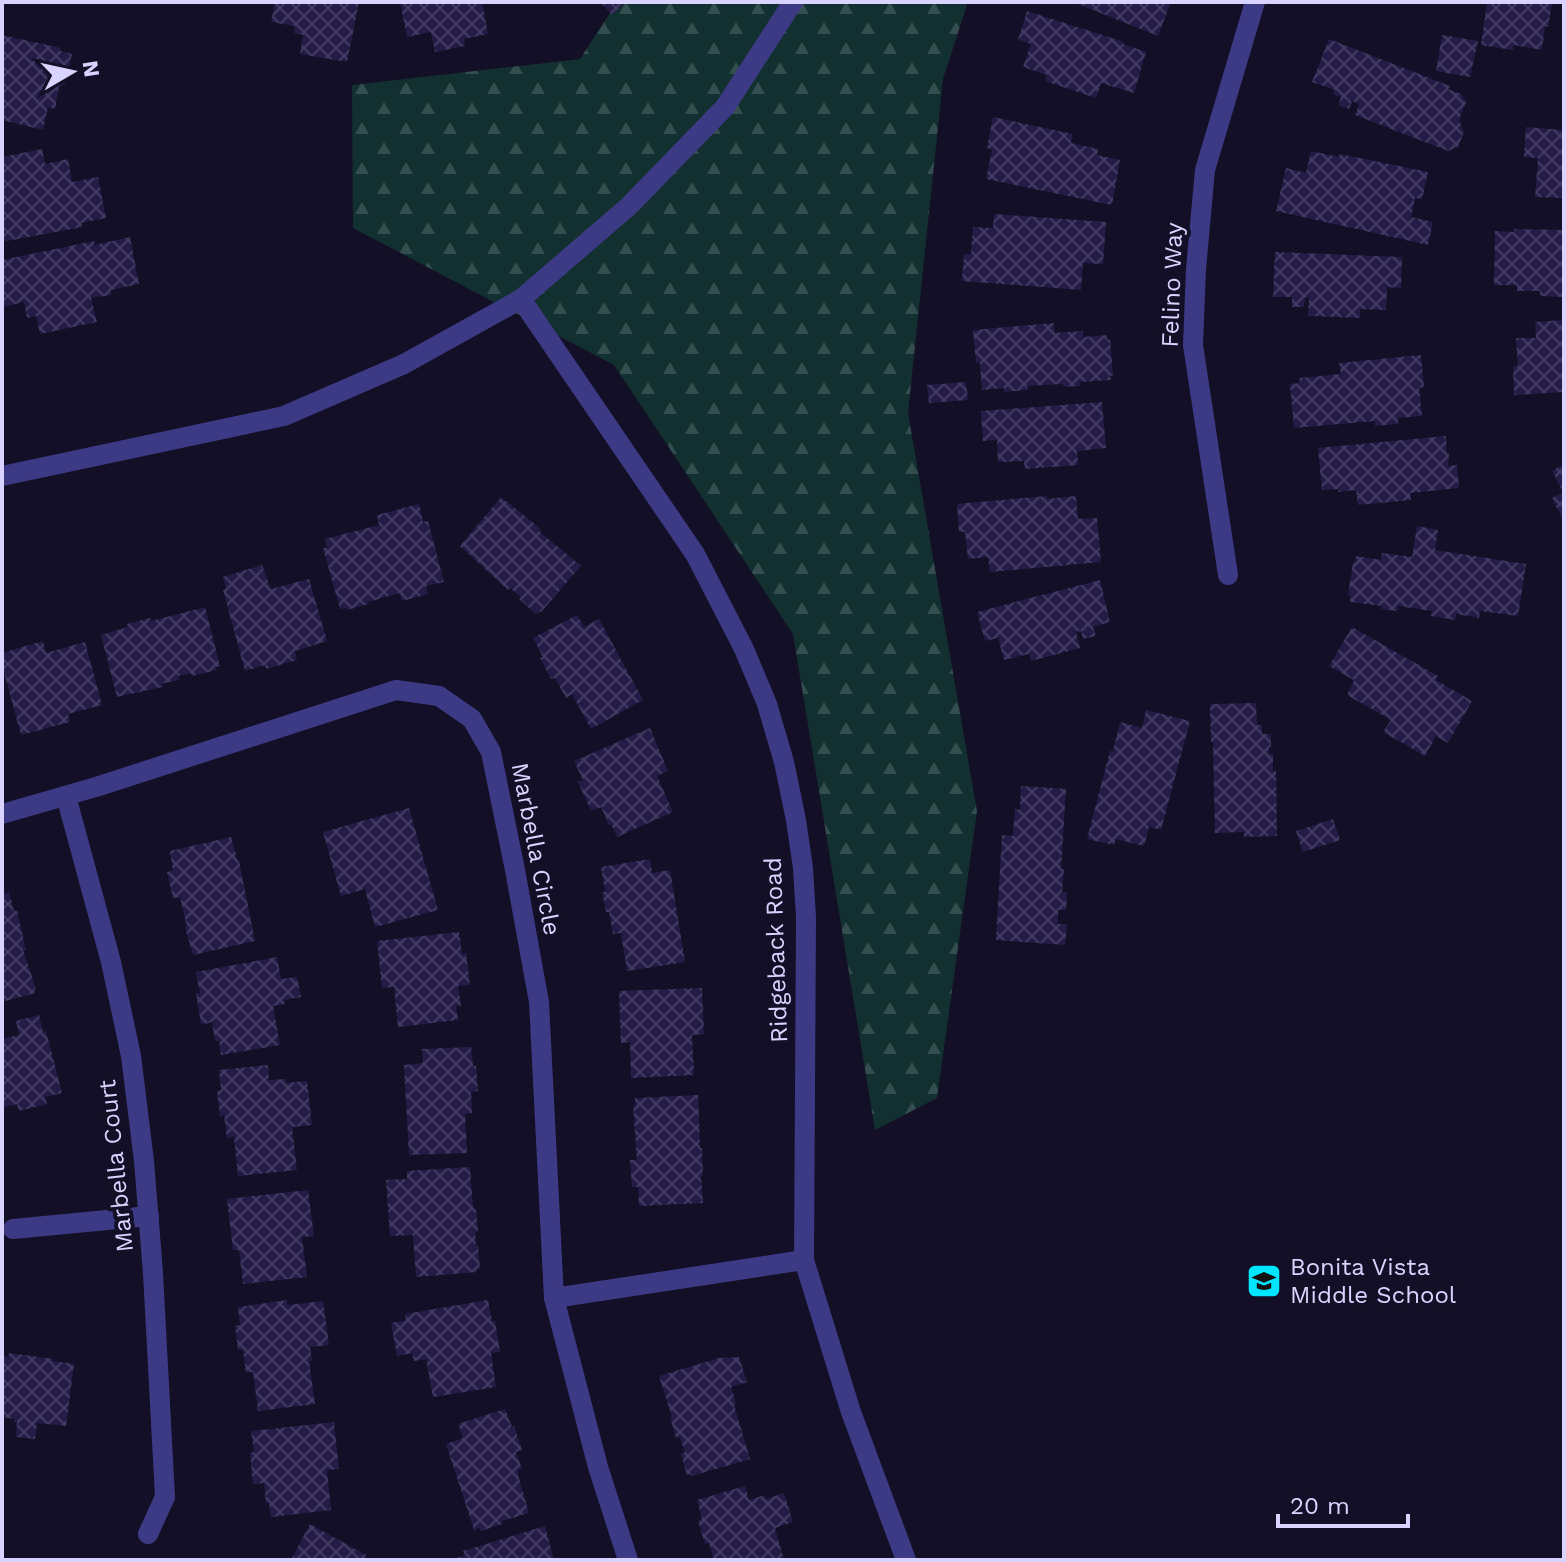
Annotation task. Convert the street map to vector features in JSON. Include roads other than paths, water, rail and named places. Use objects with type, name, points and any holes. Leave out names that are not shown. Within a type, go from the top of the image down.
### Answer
[{"type":"street","points":[[2,476],[284,416],[404,364],[521,299],[629,206],[725,107],[793,2]]},
{"type":"street","name":"Felino Way","points":[[1228,575],[1193,345],[1196,269],[1205,170],[1255,2]]},
{"type":"street","name":"Ridgeback Road","points":[[521,299],[695,554],[744,649],[767,704],[796,820],[803,868],[806,917],[804,1260],[851,1412],[906,1560]]},
{"type":"street","name":"Marbella Circle","points":[[2,814],[396,690],[439,696],[472,719],[491,752],[539,1002],[554,1298],[598,1467],[628,1560]]},
{"type":"street","name":"Marbella Court","points":[[66,796],[111,962],[131,1056],[144,1161],[165,1497],[148,1534]]},
{"type":"street","points":[[13,1229],[149,1216]]},
{"type":"street","points":[[554,1298],[804,1260]]},
{"type":"place","name":"Bonita Vista Middle School","points":[[1264,1281]]}]
